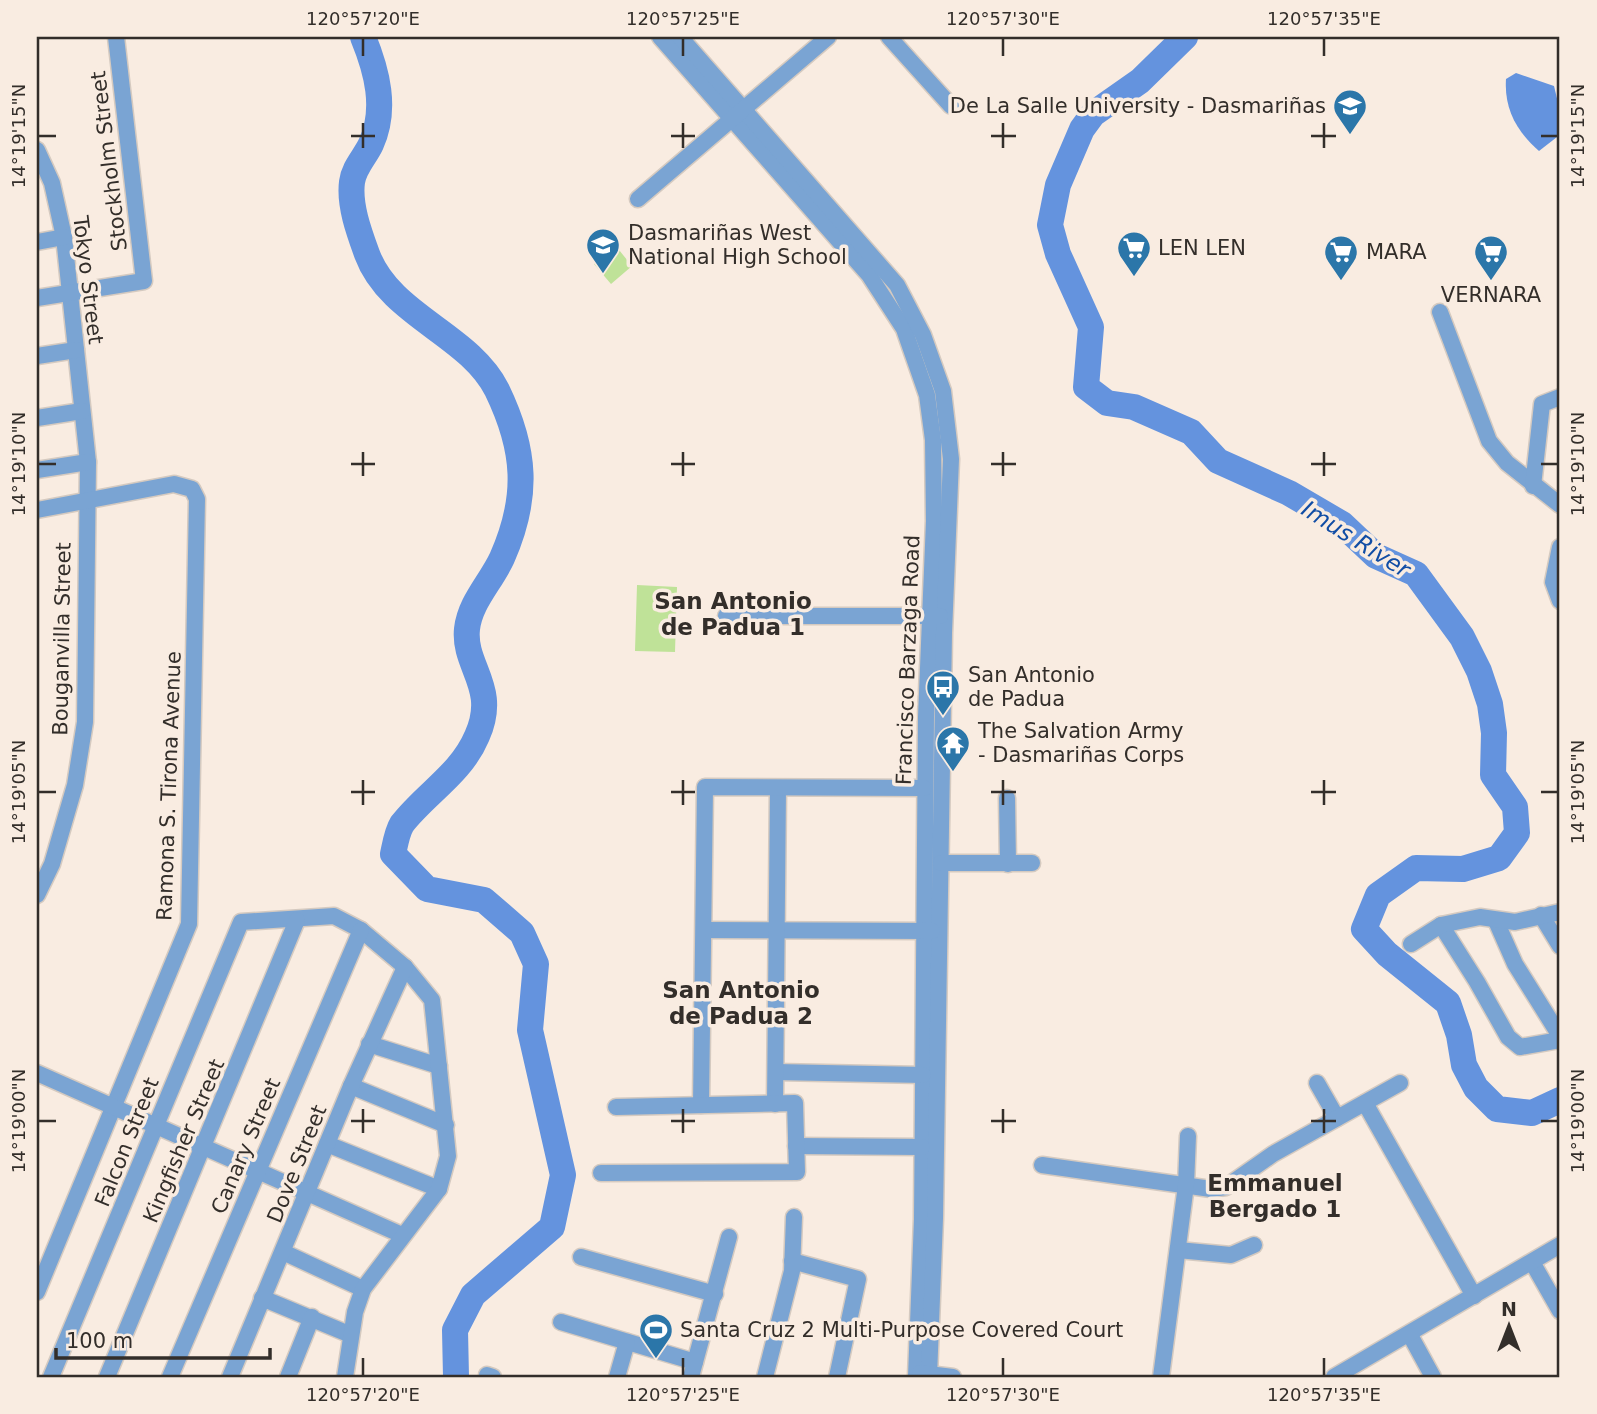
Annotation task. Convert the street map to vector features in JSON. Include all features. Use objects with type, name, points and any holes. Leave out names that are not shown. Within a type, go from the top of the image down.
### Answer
[{"type":"street","name":"Stockholm Street","points":[[69,293],[144,281],[116,37]]},
{"type":"street","name":"Francisco Barzaga Road","points":[[660,37],[738,114]]},
{"type":"street","name":"Francisco Barzaga Road","points":[[680,37],[738,114],[862,266],[895,312],[909,341],[927,395],[933,440],[940,863],[932,931],[923,1075],[923,1375]]},
{"type":"street","points":[[638,199],[828,37]]},
{"type":"street","points":[[889,37],[951,106]]},
{"type":"street","name":"Tokyo Street","points":[[37,150],[44,184],[64,237],[88,462],[86,502]]},
{"type":"street","points":[[37,242],[64,237]]},
{"type":"street","points":[[37,298],[69,293]]},
{"type":"street","points":[[1440,312],[1489,441],[1533,486],[1560,505]]},
{"type":"street","points":[[37,356],[76,350]]},
{"type":"street","points":[[1533,486],[1542,404],[1560,397]]},
{"type":"street","points":[[37,418],[82,411]]},
{"type":"street","points":[[37,470],[88,462]]},
{"type":"street","name":"Ramona S. Tirona Avenue","points":[[37,510],[174,484],[192,489],[197,499],[189,924],[37,1292]]},
{"type":"street","name":"Bouganvilla Street","points":[[37,895],[52,864],[75,785],[85,722],[86,502]]},
{"type":"street","points":[[1560,547],[1553,582],[1560,601]]},
{"type":"street","points":[[726,616],[937,616]]},
{"type":"street","name":"Francisco Barzaga Road","points":[[923,1375],[932,931],[924,788],[937,616]]},
{"type":"street","points":[[701,1105],[705,787],[924,788]]},
{"type":"street","points":[[775,1104],[778,788]]},
{"type":"street","points":[[1007,799],[1008,863]]},
{"type":"street","points":[[940,863],[1032,863]]},
{"type":"street","points":[[1411,944],[1441,925],[1480,917],[1515,922],[1560,912]]},
{"type":"street","points":[[1541,915],[1560,946]]},
{"type":"street","points":[[297,920],[334,916],[361,930],[405,967],[432,1000],[446,1125],[448,1156],[439,1189],[363,1289],[351,1335],[345,1377]]},
{"type":"street","name":"Falcon Street","points":[[51,1377],[241,922],[297,920]]},
{"type":"street","name":"Kingfisher Street","points":[[107,1377],[297,920]]},
{"type":"street","points":[[1441,925],[1478,982],[1508,1037],[1520,1047],[1560,1038],[1515,964],[1496,921]]},
{"type":"street","name":"Canary Street","points":[[170,1377],[361,930]]},
{"type":"street","points":[[704,930],[932,931]]},
{"type":"street","name":"Dove Street","points":[[230,1377],[308,1195],[351,1086],[405,967]]},
{"type":"street","points":[[369,1044],[439,1066]]},
{"type":"street","points":[[776,1072],[923,1075]]},
{"type":"street","points":[[37,1073],[402,1235]]},
{"type":"street","points":[[1317,1083],[1337,1118]]},
{"type":"street","points":[[1042,1164],[1211,1189],[1226,1187],[1273,1154],[1400,1083]]},
{"type":"street","points":[[351,1086],[446,1125]]},
{"type":"street","points":[[601,1174],[797,1172],[795,1103],[616,1107]]},
{"type":"street","points":[[1365,1103],[1475,1296]]},
{"type":"street","points":[[1161,1377],[1186,1185],[1188,1136]]},
{"type":"street","points":[[327,1144],[439,1189]]},
{"type":"street","points":[[796,1146],[922,1147]]},
{"type":"street","points":[[765,1377],[792,1261],[794,1217]]},
{"type":"street","points":[[561,1322],[627,1342],[693,1370],[729,1237]]},
{"type":"street","points":[[1178,1250],[1231,1255],[1254,1245]]},
{"type":"street","points":[[1334,1377],[1352,1373],[1560,1245]]},
{"type":"street","points":[[283,1252],[363,1289]]},
{"type":"street","points":[[581,1257],[715,1294]]},
{"type":"street","points":[[792,1261],[858,1279],[837,1377]]},
{"type":"street","points":[[1532,1262],[1560,1311]]},
{"type":"street","points":[[262,1298],[351,1335]]},
{"type":"street","points":[[288,1377],[312,1317]]},
{"type":"street","points":[[1410,1335],[1433,1377]]},
{"type":"street","points":[[617,1377],[627,1342]]},
{"type":"street","points":[[923,1375],[953,1377]]},
{"type":"green space","points":[[615,245],[632,266],[611,284],[594,264]]},
{"type":"green space","points":[[637,585],[677,587],[675,652],[635,651]]},
{"type":"water","points":[[1516,73],[1554,86],[1560,111],[1557,137],[1539,151],[1518,128],[1507,100],[1506,79]]},
{"type":"waterway","points":[[363,37],[376,77],[379,104],[376,131],[355,172],[351,191],[353,209],[364,246],[378,275],[393,294],[468,354],[484,371],[507,412],[514,433],[520,474],[520,494],[511,536],[502,558],[472,610],[467,629],[470,655],[482,691],[483,719],[477,736],[462,761],[402,824],[393,854],[427,889],[484,900],[522,933],[536,964],[530,1030],[563,1175],[552,1227],[473,1295],[455,1330],[456,1377]]},
{"type":"waterway","name":"Imus River","points":[[1185,37],[1140,81],[1093,114],[1082,129],[1058,185],[1050,225],[1058,254],[1091,327],[1086,387],[1107,403],[1134,407],[1191,432],[1218,461],[1289,493],[1342,524],[1376,556],[1416,574],[1462,637],[1479,671],[1490,704],[1494,733],[1493,775],[1515,807],[1517,833],[1499,858],[1463,869],[1416,868],[1378,895],[1364,929],[1387,954],[1448,1003],[1459,1035],[1464,1065],[1476,1088],[1497,1109],[1532,1113],[1560,1100]]},
{"type":"place","name":"De La Salle University - Dasmariñas","points":[[1350,136]]},
{"type":"place","name":"Dasmariñas West National High School","points":[[603,275]]},
{"type":"place","name":"LEN LEN","points":[[1134,278]]},
{"type":"place","name":"MARA","points":[[1341,282]]},
{"type":"place","name":"VERNARA","points":[[1491,282]]},
{"type":"place","name":"San Antonio de Padua","points":[[943,717]]},
{"type":"place","name":"The Salvation Army - Dasmariñas Corps","points":[[953,773]]},
{"type":"place","name":"Santa Cruz 2 Multi-Purpose Covered Court","points":[[656,1360]]},
{"type":"district","name":"San Antonio de Padua 1","points":[[733,614]]},
{"type":"district","name":"San Antonio de Padua 2","points":[[741,1003]]},
{"type":"district","name":"Emmanuel Bergado 1","points":[[1275,1196]]}]
